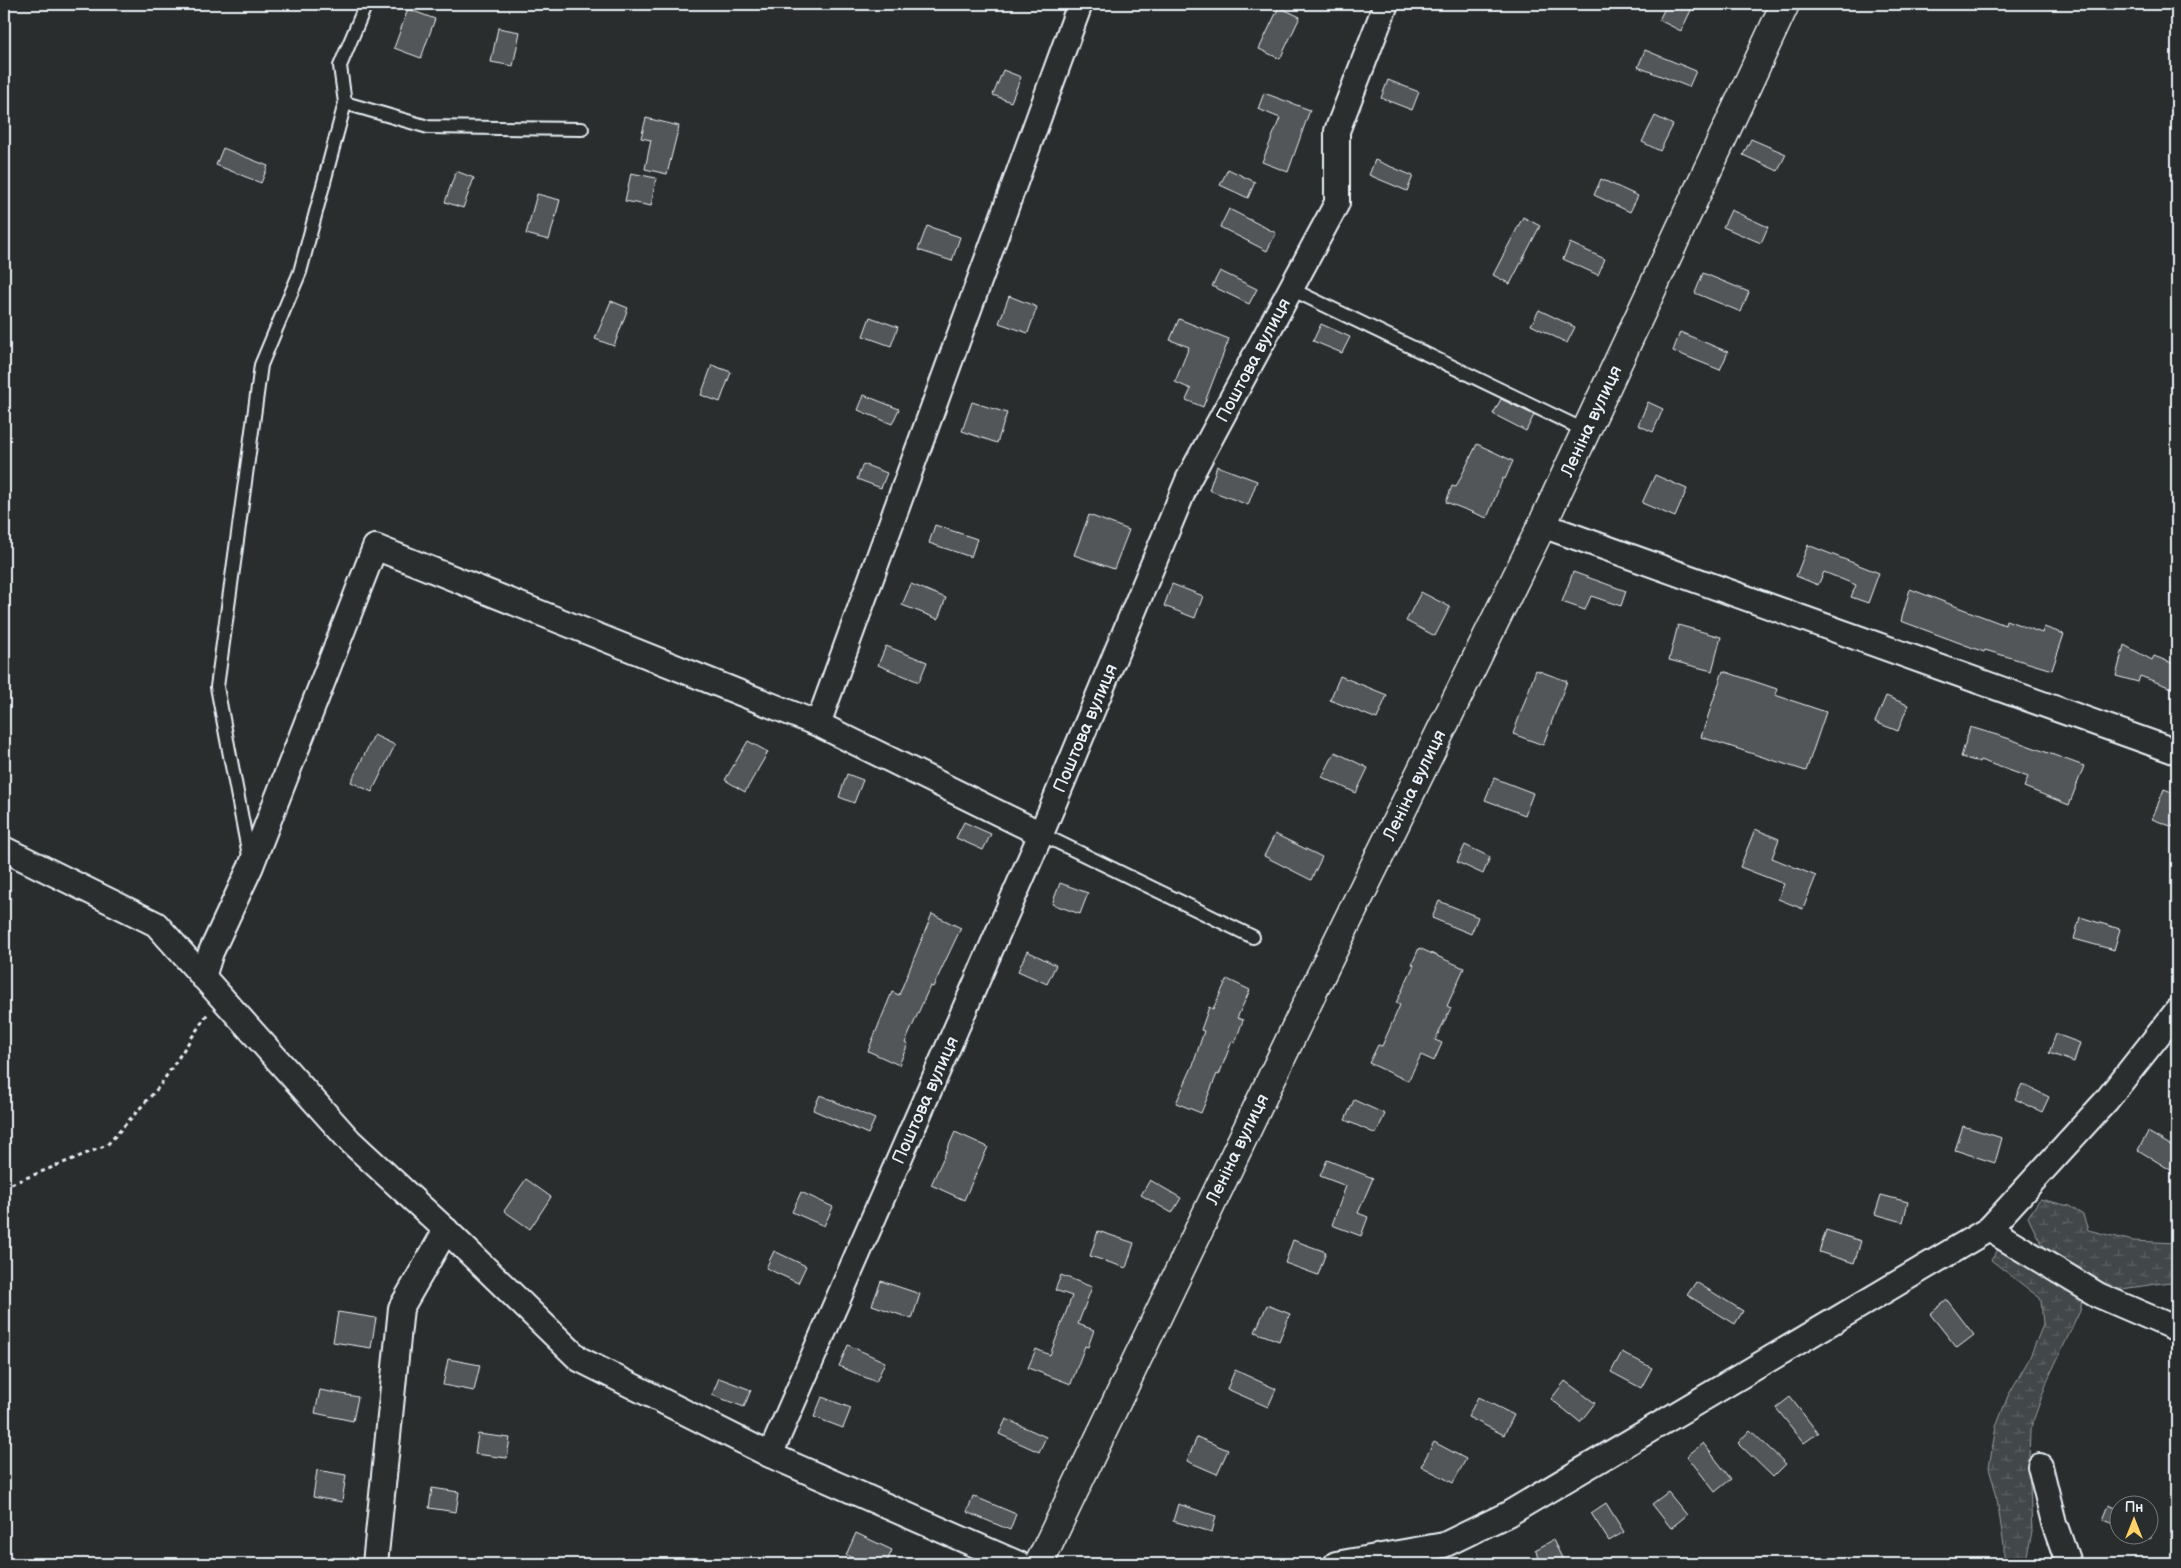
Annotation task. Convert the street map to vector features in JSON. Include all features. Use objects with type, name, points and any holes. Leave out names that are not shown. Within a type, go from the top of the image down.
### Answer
[{"type":"street","points":[[818,724],[1080,4]]},
{"type":"street","name":"Поштова вулиця","points":[[770,1454],[1041,834],[1188,480],[1337,203],[1337,131],[1386,4]]},
{"type":"street","name":"Леніна вулиця","points":[[1039,1564],[1319,979],[1542,526],[1785,4]]},
{"type":"street","points":[[1542,526],[2177,752]]},
{"type":"street","points":[[203,977],[211,952],[251,866],[376,547],[818,724],[1041,834]]},
{"type":"street","points":[[4,849],[156,924],[350,1141],[446,1230],[579,1359],[770,1454],[1019,1564]]},
{"type":"street","points":[[1336,1564],[1444,1545],[1508,1514],[1989,1229],[2106,1100],[2177,1011]]},
{"type":"street","points":[[1989,1229],[2098,1295],[2177,1328]]},
{"type":"street","points":[[375,1564],[402,1308],[446,1230]]},
{"type":"street","points":[[2040,1466],[2054,1523],[2067,1560],[2066,1564]]},
{"type":"lane","points":[[251,866],[217,688],[261,364],[300,272],[345,103],[340,66],[366,4]]},
{"type":"lane","points":[[345,103],[428,127],[582,128]]},
{"type":"lane","points":[[1291,289],[1586,430]]},
{"type":"lane","points":[[1041,834],[1253,938]]},
{"type":"path","points":[[4,1187],[107,1145],[159,1087],[219,995]]},
{"type":"green space","points":[[2040,1199],[2069,1206],[2083,1215],[2088,1230],[2133,1241],[2177,1243],[2177,1281],[2108,1291],[2048,1253],[2028,1217]]},
{"type":"green space","points":[[2002,1244],[2076,1288],[2082,1300],[2080,1311],[2048,1379],[2030,1430],[2029,1461],[2032,1532],[2025,1564],[2004,1564],[2004,1546],[1996,1493],[1989,1467],[1996,1427],[2008,1396],[2029,1359],[2043,1325],[2041,1299],[1991,1260]]},
{"type":"building","points":[[1667,4],[1694,4],[1681,31],[1659,20]]},
{"type":"building","points":[[1279,7],[1300,17],[1280,59],[1259,49]]},
{"type":"building","points":[[408,9],[435,19],[421,58],[394,48]]},
{"type":"building","points":[[498,28],[520,32],[513,66],[491,62]]},
{"type":"building","points":[[1645,50],[1696,71],[1689,87],[1638,67]]},
{"type":"building","points":[[1003,70],[1021,77],[1011,102],[993,95]]},
{"type":"building","points":[[1388,80],[1419,92],[1412,110],[1381,98]]},
{"type":"building","points":[[1264,93],[1310,110],[1288,172],[1262,162],[1280,118],[1258,109]]},
{"type":"building","points":[[1655,116],[1673,125],[1660,151],[1642,142]]},
{"type":"building","points":[[646,118],[679,126],[667,174],[645,169],[651,140],[641,138]]},
{"type":"building","points":[[1751,139],[1786,154],[1778,171],[1743,155]]},
{"type":"building","points":[[223,148],[268,166],[261,183],[216,165]]},
{"type":"building","points":[[1375,160],[1413,176],[1407,191],[1369,175]]},
{"type":"building","points":[[1228,169],[1255,182],[1248,198],[1220,185]]},
{"type":"building","points":[[456,171],[474,178],[463,208],[445,202]]},
{"type":"building","points":[[631,173],[656,178],[651,206],[625,201]]},
{"type":"building","points":[[1601,179],[1638,196],[1630,212],[1594,195]]},
{"type":"building","points":[[537,194],[560,200],[549,240],[526,234]]},
{"type":"building","points":[[1229,209],[1276,233],[1267,251],[1220,227]]},
{"type":"building","points":[[1731,210],[1768,227],[1761,243],[1723,227]]},
{"type":"building","points":[[1523,217],[1540,226],[1510,284],[1493,275]]},
{"type":"building","points":[[927,226],[960,237],[952,261],[918,250]]},
{"type":"building","points":[[1570,243],[1605,259],[1598,275],[1563,259]]},
{"type":"building","points":[[1220,271],[1257,289],[1249,304],[1212,286]]},
{"type":"building","points":[[1703,273],[1749,292],[1741,312],[1695,293]]},
{"type":"building","points":[[1009,296],[1037,307],[1028,333],[999,323]]},
{"type":"building","points":[[611,301],[628,308],[614,346],[595,339]]},
{"type":"building","points":[[1539,310],[1575,327],[1567,343],[1531,325]]},
{"type":"building","points":[[870,317],[898,327],[891,346],[863,336]]},
{"type":"building","points":[[1179,319],[1229,339],[1203,407],[1186,400],[1191,389],[1175,382],[1189,347],[1170,340]]},
{"type":"building","points":[[1321,324],[1350,337],[1342,353],[1313,341]]},
{"type":"building","points":[[1680,332],[1728,352],[1720,370],[1673,351]]},
{"type":"building","points":[[712,365],[731,372],[720,402],[701,395]]},
{"type":"building","points":[[864,395],[899,409],[892,424],[858,410]]},
{"type":"building","points":[[1501,399],[1534,415],[1526,431],[1493,414]]},
{"type":"building","points":[[972,402],[1007,413],[997,443],[962,431]]},
{"type":"building","points":[[1648,402],[1663,409],[1653,432],[1638,425]]},
{"type":"building","points":[[1477,444],[1513,461],[1505,479],[1503,478],[1487,518],[1446,502],[1452,486],[1456,487]]},
{"type":"building","points":[[863,464],[887,473],[881,488],[857,479]]},
{"type":"building","points":[[1217,466],[1257,481],[1248,505],[1209,490]]},
{"type":"building","points":[[1655,475],[1687,489],[1675,517],[1642,503]]},
{"type":"building","points":[[1089,515],[1129,530],[1114,569],[1074,555]]},
{"type":"building","points":[[935,525],[977,539],[971,557],[929,543]]},
{"type":"building","points":[[1808,545],[1879,573],[1868,603],[1851,597],[1856,585],[1824,572],[1818,585],[1796,576]]},
{"type":"building","points":[[1573,572],[1626,591],[1621,606],[1591,596],[1585,610],[1562,602]]},
{"type":"building","points":[[911,584],[946,598],[938,619],[902,605]]},
{"type":"building","points":[[1172,584],[1203,596],[1195,618],[1164,606]]},
{"type":"building","points":[[1910,589],[2005,625],[2006,620],[2042,633],[2044,627],[2064,634],[2052,670],[1985,650],[1984,652],[1901,621]]},
{"type":"building","points":[[1421,592],[1450,607],[1435,636],[1406,621]]},
{"type":"building","points":[[1678,625],[1721,637],[1712,671],[1669,660]]},
{"type":"building","points":[[2124,645],[2152,660],[2154,656],[2177,665],[2177,690],[2140,676],[2138,682],[2116,676]]},
{"type":"building","points":[[886,646],[927,662],[919,682],[878,665]]},
{"type":"building","points":[[1536,670],[1567,681],[1543,745],[1513,734]]},
{"type":"building","points":[[1723,671],[1777,689],[1775,695],[1826,712],[1806,771],[1701,737]]},
{"type":"building","points":[[1340,676],[1387,695],[1377,719],[1330,700]]},
{"type":"building","points":[[1886,696],[1908,705],[1898,731],[1875,722]]},
{"type":"building","points":[[1970,727],[2007,738],[2084,766],[2069,805],[2024,787],[2028,777],[1980,760],[1979,762],[1961,757]]},
{"type":"building","points":[[374,735],[395,745],[372,792],[351,782]]},
{"type":"building","points":[[748,741],[768,752],[745,792],[725,780]]},
{"type":"building","points":[[1335,752],[1368,768],[1356,793],[1322,777]]},
{"type":"building","points":[[847,774],[863,780],[854,803],[839,797]]},
{"type":"building","points":[[1494,778],[1533,793],[1525,815],[1485,800]]},
{"type":"building","points":[[2164,789],[2177,794],[2177,816],[2173,827],[2152,819]]},
{"type":"building","points":[[964,822],[991,834],[983,850],[956,838]]},
{"type":"building","points":[[1755,829],[1779,839],[1772,858],[1816,876],[1803,909],[1778,899],[1784,884],[1740,867]]},
{"type":"building","points":[[1275,834],[1322,857],[1311,880],[1264,856]]},
{"type":"building","points":[[1465,845],[1490,857],[1483,874],[1457,862]]},
{"type":"building","points":[[1060,883],[1088,893],[1080,914],[1052,904]]},
{"type":"building","points":[[1439,901],[1478,917],[1471,934],[1432,918]]},
{"type":"building","points":[[932,914],[961,928],[933,987],[930,986],[905,1043],[908,1044],[899,1065],[868,1051],[892,992],[899,995]]},
{"type":"building","points":[[2080,917],[2120,929],[2114,950],[2074,939]]},
{"type":"building","points":[[1419,948],[1464,968],[1447,1006],[1451,1008],[1435,1040],[1442,1043],[1434,1061],[1421,1055],[1408,1081],[1369,1063],[1378,1045],[1382,1046],[1400,1005],[1396,1003],[1414,965],[1412,964]]},
{"type":"building","points":[[1027,951],[1056,965],[1047,984],[1018,971]]},
{"type":"building","points":[[1227,979],[1250,990],[1237,1018],[1243,1020],[1235,1043],[1232,1041],[1219,1075],[1217,1074],[1201,1113],[1176,1103],[1193,1065],[1204,1031],[1201,1030],[1209,1007],[1213,1009]]},
{"type":"building","points":[[2056,1034],[2080,1043],[2074,1062],[2049,1053]]},
{"type":"building","points":[[2022,1084],[2049,1097],[2042,1112],[2015,1099]]},
{"type":"building","points":[[820,1095],[875,1119],[868,1134],[813,1110]]},
{"type":"building","points":[[1354,1100],[1385,1114],[1376,1134],[1345,1120]]},
{"type":"building","points":[[1963,1126],[2002,1138],[1995,1163],[1955,1150]]},
{"type":"building","points":[[955,1132],[988,1147],[964,1200],[931,1185]]},
{"type":"building","points":[[2148,1132],[2177,1149],[2177,1174],[2138,1150]]},
{"type":"building","points":[[1327,1160],[1373,1178],[1358,1213],[1368,1217],[1361,1236],[1332,1225],[1346,1186],[1320,1176]]},
{"type":"building","points":[[526,1179],[551,1197],[530,1229],[504,1211]]},
{"type":"building","points":[[1150,1180],[1181,1198],[1172,1213],[1141,1195]]},
{"type":"building","points":[[801,1192],[833,1207],[824,1226],[792,1212]]},
{"type":"building","points":[[1881,1195],[1908,1202],[1903,1222],[1875,1214]]},
{"type":"building","points":[[1826,1230],[1861,1241],[1854,1263],[1819,1252]]},
{"type":"building","points":[[1098,1231],[1134,1243],[1126,1268],[1090,1256]]},
{"type":"building","points":[[1293,1240],[1326,1252],[1318,1275],[1285,1263]]},
{"type":"building","points":[[774,1251],[806,1266],[798,1283],[766,1268]]},
{"type":"building","points":[[1061,1275],[1092,1287],[1078,1324],[1094,1330],[1088,1347],[1085,1346],[1071,1384],[1028,1368],[1036,1349],[1050,1355],[1072,1296],[1055,1290]]},
{"type":"building","points":[[881,1281],[920,1294],[912,1319],[872,1305]]},
{"type":"building","points":[[1696,1282],[1743,1311],[1735,1324],[1687,1295]]},
{"type":"building","points":[[1947,1300],[1974,1335],[1957,1348],[1930,1314]]},
{"type":"building","points":[[1267,1305],[1290,1314],[1279,1341],[1255,1332]]},
{"type":"building","points":[[338,1312],[376,1318],[371,1348],[333,1342]]},
{"type":"building","points":[[848,1345],[885,1362],[876,1382],[839,1366]]},
{"type":"building","points":[[1622,1352],[1652,1368],[1641,1388],[1611,1372]]},
{"type":"building","points":[[448,1359],[480,1365],[474,1391],[443,1385]]},
{"type":"building","points":[[1235,1370],[1276,1389],[1268,1407],[1227,1389]]},
{"type":"building","points":[[719,1378],[751,1390],[744,1407],[712,1395]]},
{"type":"building","points":[[1565,1381],[1595,1403],[1580,1422],[1551,1399]]},
{"type":"building","points":[[320,1390],[358,1397],[353,1421],[315,1413]]},
{"type":"building","points":[[822,1397],[851,1408],[843,1428],[814,1417]]},
{"type":"building","points":[[1478,1397],[1514,1415],[1504,1435],[1468,1417]]},
{"type":"building","points":[[1790,1397],[1818,1433],[1804,1443],[1776,1408]]},
{"type":"building","points":[[1006,1419],[1046,1437],[1039,1452],[999,1434]]},
{"type":"building","points":[[1750,1430],[1786,1464],[1773,1477],[1738,1443]]},
{"type":"building","points":[[478,1434],[510,1438],[507,1458],[475,1454]]},
{"type":"building","points":[[1197,1437],[1228,1450],[1217,1474],[1187,1461]]},
{"type":"building","points":[[1434,1442],[1466,1459],[1453,1483],[1421,1466]]},
{"type":"building","points":[[1703,1443],[1731,1479],[1715,1492],[1687,1456]]},
{"type":"building","points":[[317,1470],[346,1475],[342,1502],[313,1497]]},
{"type":"building","points":[[432,1488],[459,1492],[456,1512],[429,1508]]},
{"type":"building","points":[[1668,1492],[1687,1515],[1671,1528],[1652,1504]]},
{"type":"building","points":[[973,1496],[1016,1514],[1010,1530],[967,1512]]},
{"type":"building","points":[[1606,1503],[1624,1532],[1609,1541],[1591,1513]]},
{"type":"building","points":[[1178,1504],[1216,1516],[1212,1532],[1173,1521]]},
{"type":"building","points":[[2108,1508],[2108,1522],[2103,1520]]},
{"type":"building","points":[[856,1533],[892,1550],[886,1564],[865,1564],[846,1555]]},
{"type":"building","points":[[1553,1540],[1565,1564],[1543,1564],[1535,1550]]}]
